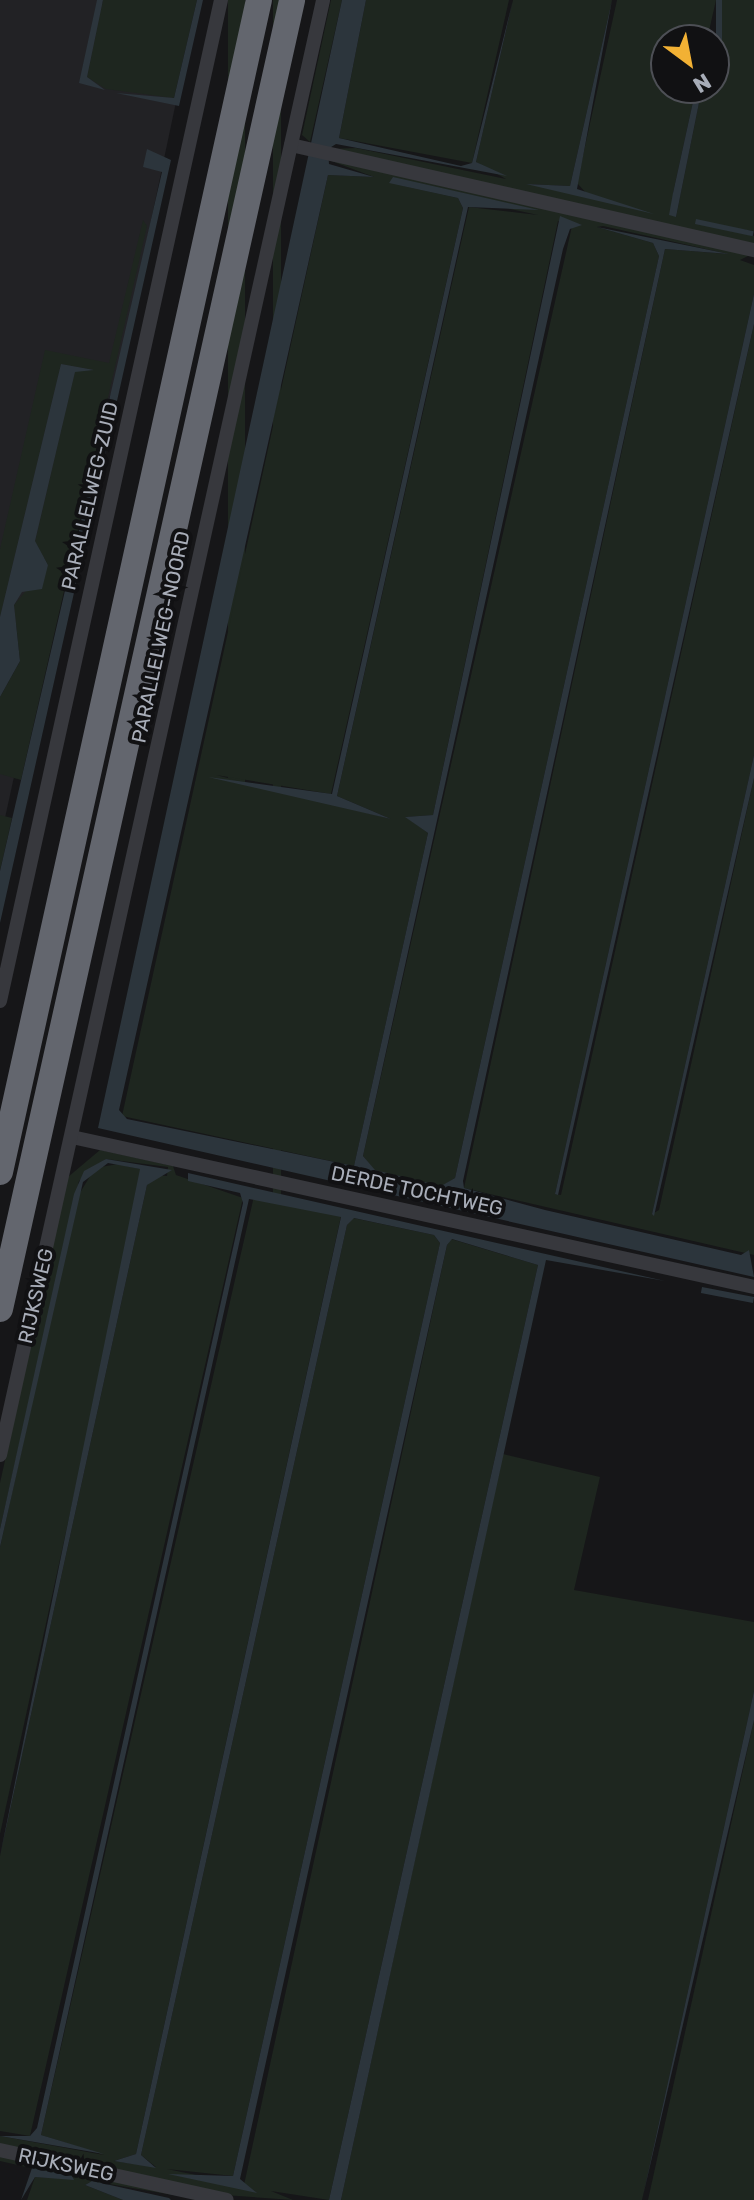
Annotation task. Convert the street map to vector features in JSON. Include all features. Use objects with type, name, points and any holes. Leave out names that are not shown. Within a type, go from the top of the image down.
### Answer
[{"type":"highway","points":[[0,1172],[259,0]]},
{"type":"highway","name":"RIJKSWEG","points":[[0,1309],[292,0]]},
{"type":"street","name":"PARALLELWEG-ZUID","points":[[0,1001],[221,0]]},
{"type":"street","name":"PARALLELWEG-NOORD","points":[[72,1137],[295,146],[323,0]]},
{"type":"street","points":[[295,146],[754,250]]},
{"type":"street","name":"DERDE TOCHTWEG","points":[[72,1137],[754,1287]]},
{"type":"street","name":"RIJKSWEG","points":[[0,1455],[72,1137]]},
{"type":"street","name":"RIJKSWEG","points":[[0,2150],[227,2200]]},
{"type":"shaded area","points":[[0,0],[100,0],[176,102],[118,377],[0,666]]},
{"type":"shaded area","points":[[97,0],[103,0],[87,77],[105,90],[79,83]]},
{"type":"shaded area","points":[[103,0],[197,0],[174,98],[106,89],[87,77]]},
{"type":"shaded area","points":[[197,0],[203,0],[179,106],[116,93],[174,98]]},
{"type":"shaded area","points":[[228,0],[245,0],[245,1052],[228,1052]]},
{"type":"shaded area","points":[[273,0],[281,0],[281,1259],[273,1259]]},
{"type":"shaded area","points":[[331,0],[342,0],[310,142],[302,135]]},
{"type":"shaded area","points":[[342,0],[366,0],[339,138],[461,166],[472,163],[513,0],[476,162],[507,176],[336,144],[328,149],[329,164],[374,177],[328,175],[119,1110],[127,1119],[354,1166],[428,833],[405,817],[433,815],[560,216],[582,225],[570,229],[563,249],[363,1156],[375,1170],[441,1186],[455,1178],[659,256],[653,243],[597,227],[729,254],[665,249],[463,1181],[464,1188],[545,1210],[741,1255],[749,1250],[754,1277],[98,1128]]},
{"type":"shaded area","points":[[366,0],[509,0],[472,163],[339,138]]},
{"type":"shaded area","points":[[513,0],[612,0],[570,186],[527,184],[587,194],[577,183],[617,0],[716,0],[711,24],[650,24],[650,104],[692,104],[673,193],[676,217],[699,104],[730,104],[730,24],[720,24],[722,0],[754,0],[754,231],[694,223],[754,236],[754,246],[328,149],[356,148],[506,179],[476,162]]},
{"type":"shaded area","points":[[612,0],[577,189],[654,214],[526,184],[570,186]]},
{"type":"shaded area","points":[[716,0],[722,0],[722,24],[716,24]]},
{"type":"shaded area","points":[[692,104],[699,104],[676,217],[669,215]]},
{"type":"shaded area","points":[[147,149],[171,160],[0,923],[0,871],[162,172],[143,167]]},
{"type":"shaded area","points":[[326,159],[754,253],[740,260],[754,265],[754,294],[555,1194],[561,1195],[754,324],[754,755],[652,1214],[659,1210],[754,778],[754,1255],[464,1188],[665,249],[728,254],[603,226],[597,227],[653,243],[659,256],[455,1178],[442,1186],[374,1170],[363,1156],[572,226],[558,221],[433,815],[406,817],[428,833],[354,1166],[122,1116],[328,175],[374,177]],"holes":[[[390,183],[538,215],[469,207],[337,796],[391,819],[216,775],[331,794],[463,208],[458,198]]]},
{"type":"shaded area","points":[[393,177],[539,210],[468,207],[337,796],[391,819],[208,777],[332,794],[463,208],[458,198],[389,183]]},
{"type":"shaded area","points":[[696,219],[754,231],[753,236],[695,224]]},
{"type":"shaded area","points":[[143,220],[147,226],[21,780],[0,774],[0,697],[20,661],[14,605],[48,565],[35,542],[75,371],[93,370],[61,364],[0,617],[0,549],[45,350],[109,363]]},
{"type":"shaded area","points":[[754,294],[754,324],[558,1195],[555,1194]]},
{"type":"shaded area","points":[[61,364],[94,370],[75,372],[35,541],[48,565],[42,589],[22,592],[14,605],[20,661],[0,697],[0,617]]},
{"type":"shaded area","points":[[0,728],[17,763],[3,827],[0,827]]},
{"type":"shaded area","points":[[754,755],[754,778],[654,1216],[652,1214]]},
{"type":"shaded area","points":[[0,815],[12,818],[0,871]]},
{"type":"shaded area","points":[[100,1150],[173,1166],[176,1175],[243,1198],[30,2136],[0,2131],[0,1856],[147,1185],[156,1175],[167,1176],[168,1167],[106,1159],[79,1181],[0,1529],[0,1483],[68,1177]]},
{"type":"shaded area","points":[[106,1159],[172,1170],[147,1185],[0,1856],[140,1169],[108,1163],[83,1182],[0,1547],[0,1529],[74,1194],[84,1171]]},
{"type":"shaded area","points":[[118,1164],[140,1169],[142,1184],[0,1834],[0,1547],[78,1196],[95,1168]]},
{"type":"shaded area","points":[[188,1173],[665,1281],[546,1260],[341,2200],[329,2200],[538,1265],[452,1239],[447,1245],[240,2179],[257,2193],[168,2174],[233,2176],[440,1243],[434,1235],[354,1218],[347,1225],[141,2155],[156,2168],[114,2161],[136,2154],[341,1217],[249,1199],[41,2135],[104,2154],[0,2136],[30,2136],[37,2128],[243,1203],[240,1193],[188,1181]]},
{"type":"shaded area","points":[[254,1196],[341,1216],[136,2154],[114,2161],[156,2167],[141,2155],[347,1225],[353,1218],[434,1235],[440,1243],[233,2176],[167,2169],[244,2185],[447,1245],[451,1239],[538,1265],[329,2200],[271,2191],[293,2200],[224,2195],[0,2144],[0,2136],[104,2155],[41,2135]]},
{"type":"shaded area","points":[[702,1287],[754,1297],[753,1303],[701,1293]]},
{"type":"shaded area","points":[[503,1454],[600,1477],[574,1590],[754,1622],[754,1691],[642,2200],[341,2200]]},
{"type":"shaded area","points":[[754,1691],[754,1720],[642,2200]]},
{"type":"shaded area","points":[[754,1720],[754,2200],[648,2200]]},
{"type":"shaded area","points":[[0,2155],[202,2200],[92,2181],[85,2185],[123,2200],[27,2200],[35,2177],[74,2178],[0,2161]]},
{"type":"shaded area","points":[[32,2168],[72,2176],[74,2180],[35,2177],[21,2200]]},
{"type":"shaded area","points":[[92,2181],[171,2200],[123,2200],[85,2185]]}]
